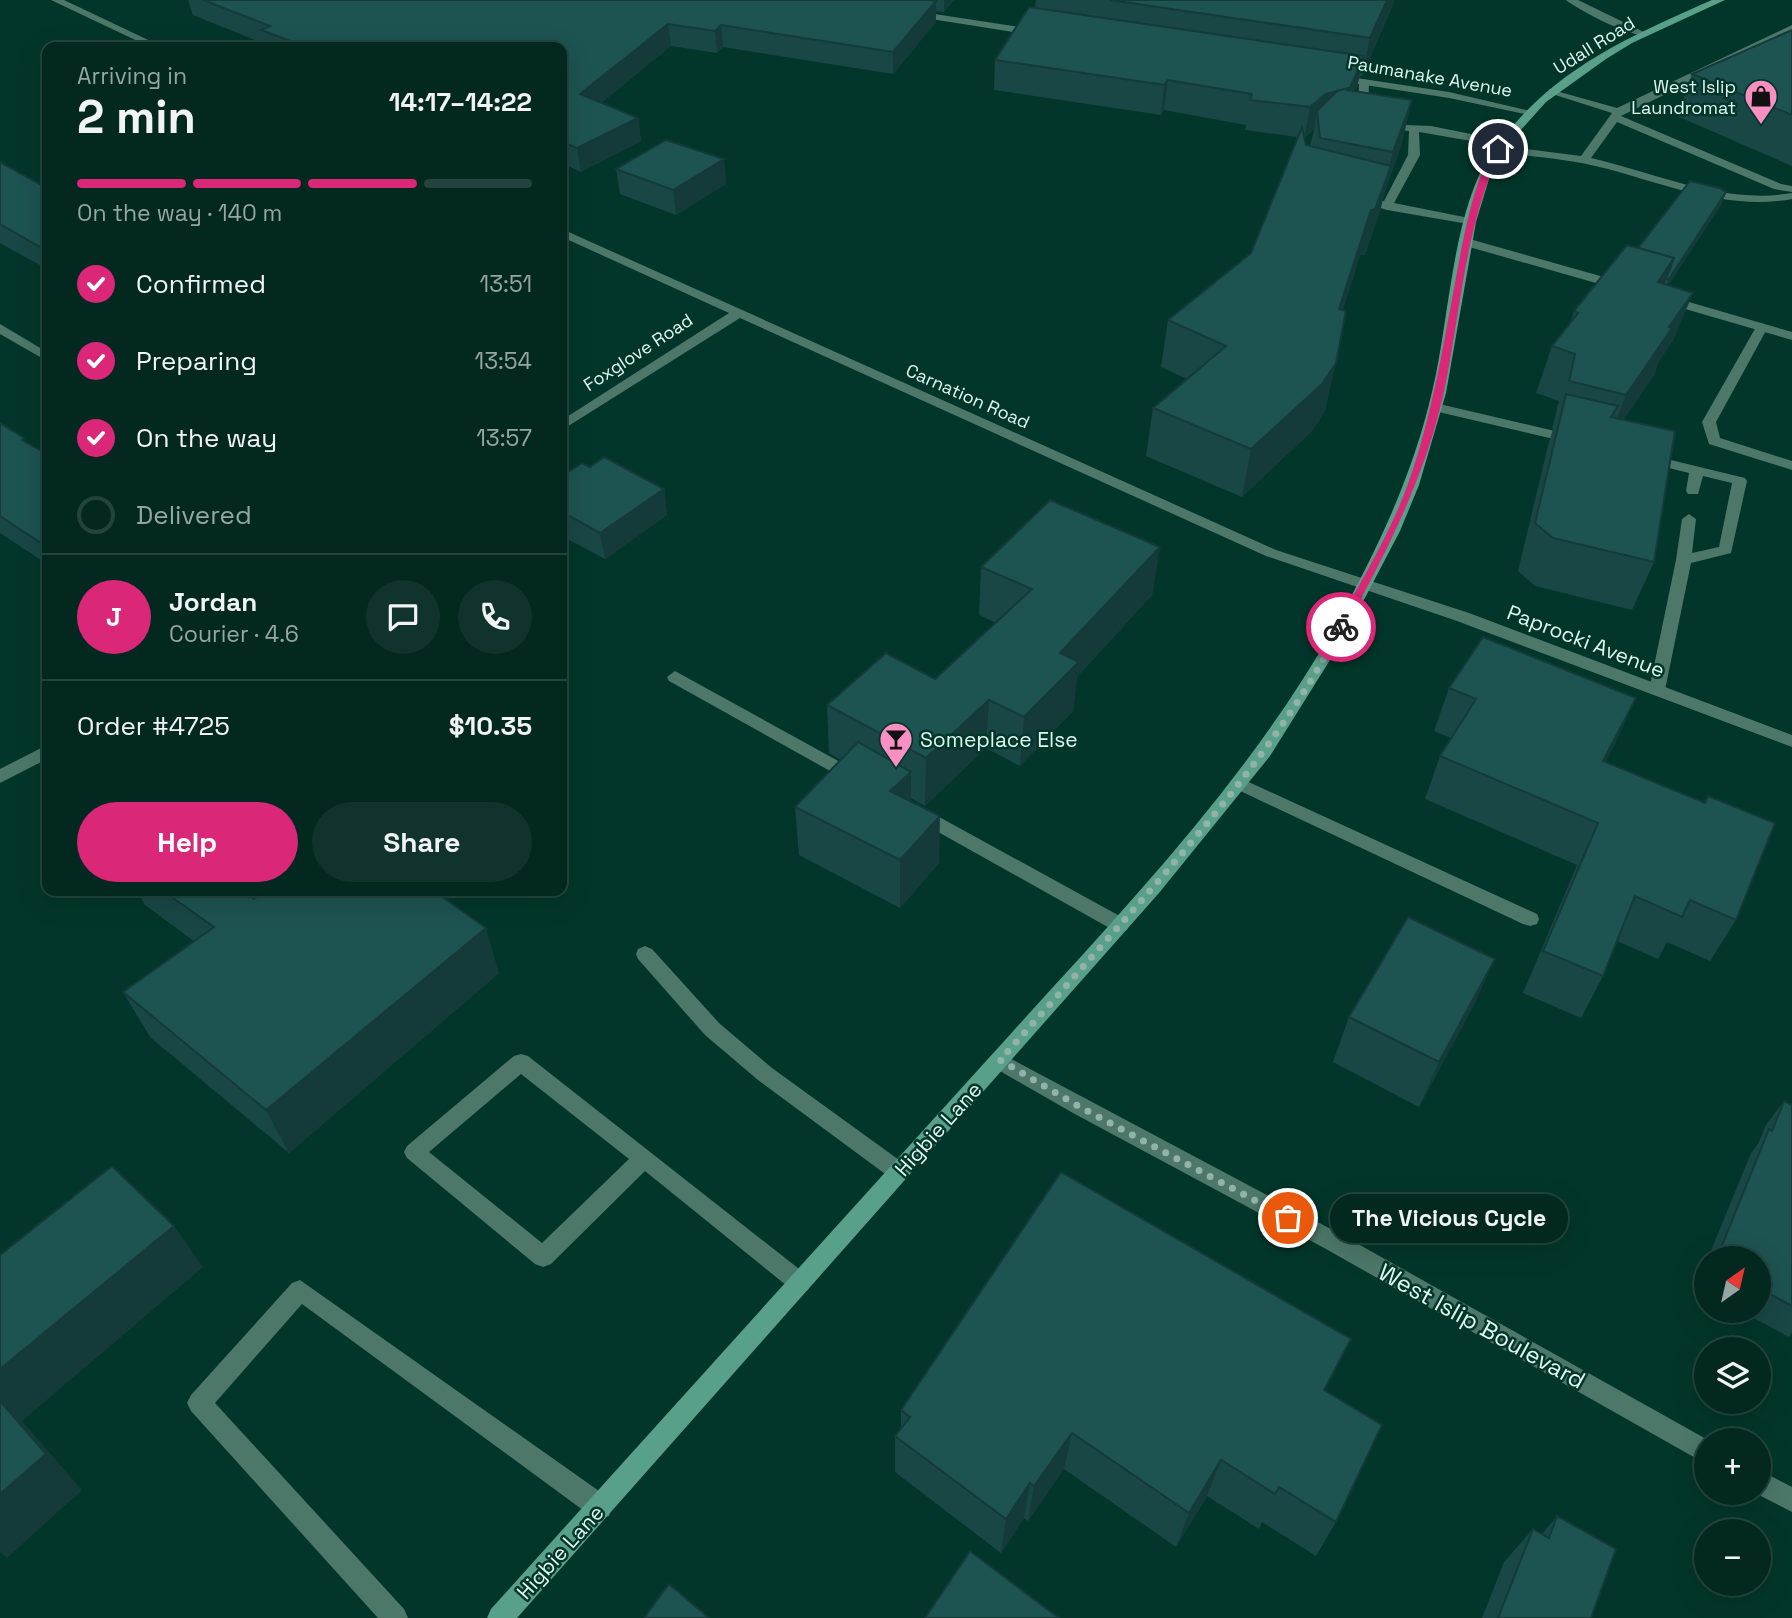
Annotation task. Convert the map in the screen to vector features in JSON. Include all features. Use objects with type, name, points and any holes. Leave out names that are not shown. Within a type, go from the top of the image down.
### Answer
[{"type":"main road","name":"Udall Road","points":[[1530,112],[1553,91],[1608,53],[1643,34],[1720,0]]},
{"type":"main road","name":"Higbie Lane","points":[[500,1618],[1120,925],[1264,752],[1331,646],[1393,530],[1412,485],[1435,407],[1470,222],[1483,179],[1500,146],[1530,112]]},
{"type":"street","points":[[56,0],[147,42]]},
{"type":"street","points":[[1571,0],[1602,18],[1643,34]]},
{"type":"street","points":[[909,13],[1047,34]]},
{"type":"street","points":[[1584,160],[1617,114],[1792,28]]},
{"type":"street","name":"Paumanake Avenue","points":[[1323,76],[1460,97],[1530,112]]},
{"type":"street","points":[[1364,82],[1360,125],[1431,129],[1500,146],[1584,160],[1653,179],[1762,202],[1792,196]]},
{"type":"street","points":[[1553,91],[1617,114],[1778,187],[1792,189]]},
{"type":"street","points":[[1387,206],[1414,155],[1414,128]]},
{"type":"street","points":[[1350,198],[1470,222]]},
{"type":"street","name":"Carnation Road","points":[[567,235],[1271,553],[1364,583]]},
{"type":"street","points":[[1466,242],[1792,336]]},
{"type":"street","name":"Foxglove Road","points":[[567,423],[737,314]]},
{"type":"street","points":[[1762,327],[1709,422],[1714,441],[1792,466]]},
{"type":"street","points":[[0,328],[42,354]]},
{"type":"street","points":[[1435,407],[1594,445]]},
{"type":"street","points":[[1632,454],[1740,481],[1726,550],[1684,560]]},
{"type":"street","points":[[1693,491],[1696,470]]},
{"type":"street","points":[[1657,690],[1684,560],[1689,519]]},
{"type":"street","name":"Paprocki Avenue","points":[[1364,583],[1463,617],[1792,741]]},
{"type":"street","points":[[675,677],[867,784]]},
{"type":"street","points":[[0,777],[42,754]]},
{"type":"street","points":[[1240,784],[1530,919]]},
{"type":"street","points":[[903,804],[1120,925]]},
{"type":"street","points":[[645,954],[712,1029],[765,1074],[899,1172]]},
{"type":"street","name":"West Islip Boulevard","points":[[1000,1060],[1080,1107],[1334,1242],[1694,1445]]},
{"type":"street","points":[[644,1158],[543,1257],[414,1152],[521,1062],[644,1158],[800,1283]]},
{"type":"street","points":[[395,1618],[199,1403],[300,1290],[600,1507]]},
{"type":"street","points":[[1771,1489],[1792,1500]]},
{"type":"building","points":[[203,0],[936,1],[893,52],[721,25],[715,31],[668,24],[580,94],[638,118],[577,148],[567,144],[567,42],[293,42],[261,30],[270,26]]},
{"type":"building","points":[[1110,0],[1387,0],[1370,38]]},
{"type":"building","points":[[1029,7],[1364,56],[1350,88],[1326,94],[1310,107],[1250,100],[1252,94],[1168,80],[1164,85],[995,60]]},
{"type":"building","points":[[1792,30],[1792,115],[1692,74]]},
{"type":"building","points":[[1348,88],[1347,90],[1412,100],[1393,152],[1320,138],[1317,111],[1337,91]]},
{"type":"building","points":[[1302,127],[1306,145],[1391,166],[1375,209],[1371,210],[1339,309],[1346,311],[1336,363],[1322,384],[1251,449],[1153,408],[1226,346],[1168,320],[1251,253]]},
{"type":"building","points":[[666,140],[724,159],[673,190],[616,169]]},
{"type":"building","points":[[0,162],[42,185],[42,248],[0,224]]},
{"type":"building","points":[[1690,181],[1726,192],[1669,279],[1666,279],[1674,258],[1638,248]]},
{"type":"building","points":[[1627,245],[1674,258],[1658,282],[1693,293],[1626,395],[1569,381],[1575,354],[1552,346],[1578,313],[1574,311]]},
{"type":"building","points":[[1566,394],[1618,406],[1611,417],[1675,431],[1654,562],[1553,538],[1535,523]]},
{"type":"building","points":[[0,423],[42,451],[42,544],[0,516]]},
{"type":"building","points":[[604,457],[664,489],[600,533],[567,515],[567,473],[582,463],[590,467]]},
{"type":"building","points":[[1050,500],[1160,547],[1060,653],[1079,662],[1024,717],[989,700],[926,758],[827,705],[886,653],[935,679],[1032,589],[981,567]]},
{"type":"building","points":[[1483,637],[1636,698],[1603,761],[1705,803],[1708,796],[1775,823],[1736,920],[1690,900],[1682,917],[1635,896],[1603,976],[1543,951],[1598,823],[1440,756],[1476,699],[1449,688]]},
{"type":"building","points":[[858,742],[911,772],[890,791],[940,816],[900,860],[795,807]]},
{"type":"building","points":[[170,896],[250,896],[254,899],[258,896],[441,896],[486,928],[266,1110],[123,992],[214,927]]},
{"type":"building","points":[[1408,917],[1495,959],[1439,1062],[1349,1017]]},
{"type":"building","points":[[1784,1101],[1792,1105],[1792,1306],[1771,1295],[1771,1246],[1722,1246],[1769,1129],[1772,1131]]},
{"type":"building","points":[[112,1166],[174,1226],[0,1369],[0,1255]]},
{"type":"building","points":[[1061,1172],[1351,1339],[1324,1390],[1382,1425],[1336,1522],[1279,1487],[1275,1494],[1221,1460],[1189,1513],[1072,1433],[1034,1486],[1030,1483],[1006,1519],[895,1436],[910,1417],[901,1410]]},
{"type":"building","points":[[0,1401],[46,1454],[0,1494]]},
{"type":"building","points":[[1557,1516],[1616,1549],[1591,1618],[1498,1618],[1533,1529],[1549,1538]]},
{"type":"building","points":[[970,1551],[1059,1618],[925,1618]]},
{"type":"building","points":[[669,1584],[709,1618],[644,1618]]},
{"type":"way so far","points":[[1288,1218],[1080,1107],[1000,1060],[1153,888],[1240,784],[1264,752],[1341,627]]},
{"type":"place","name":"West Islip Laundromat","points":[[1761,126]]},
{"type":"place","name":"Someplace Else","points":[[896,769]]},
{"type":"place","name":"The Vicious Cycle","points":[[1288,1218]]},
{"type":"route","points":[[1341,627],[1393,530],[1412,485],[1439,393],[1470,222],[1483,179],[1498,149]]}]
